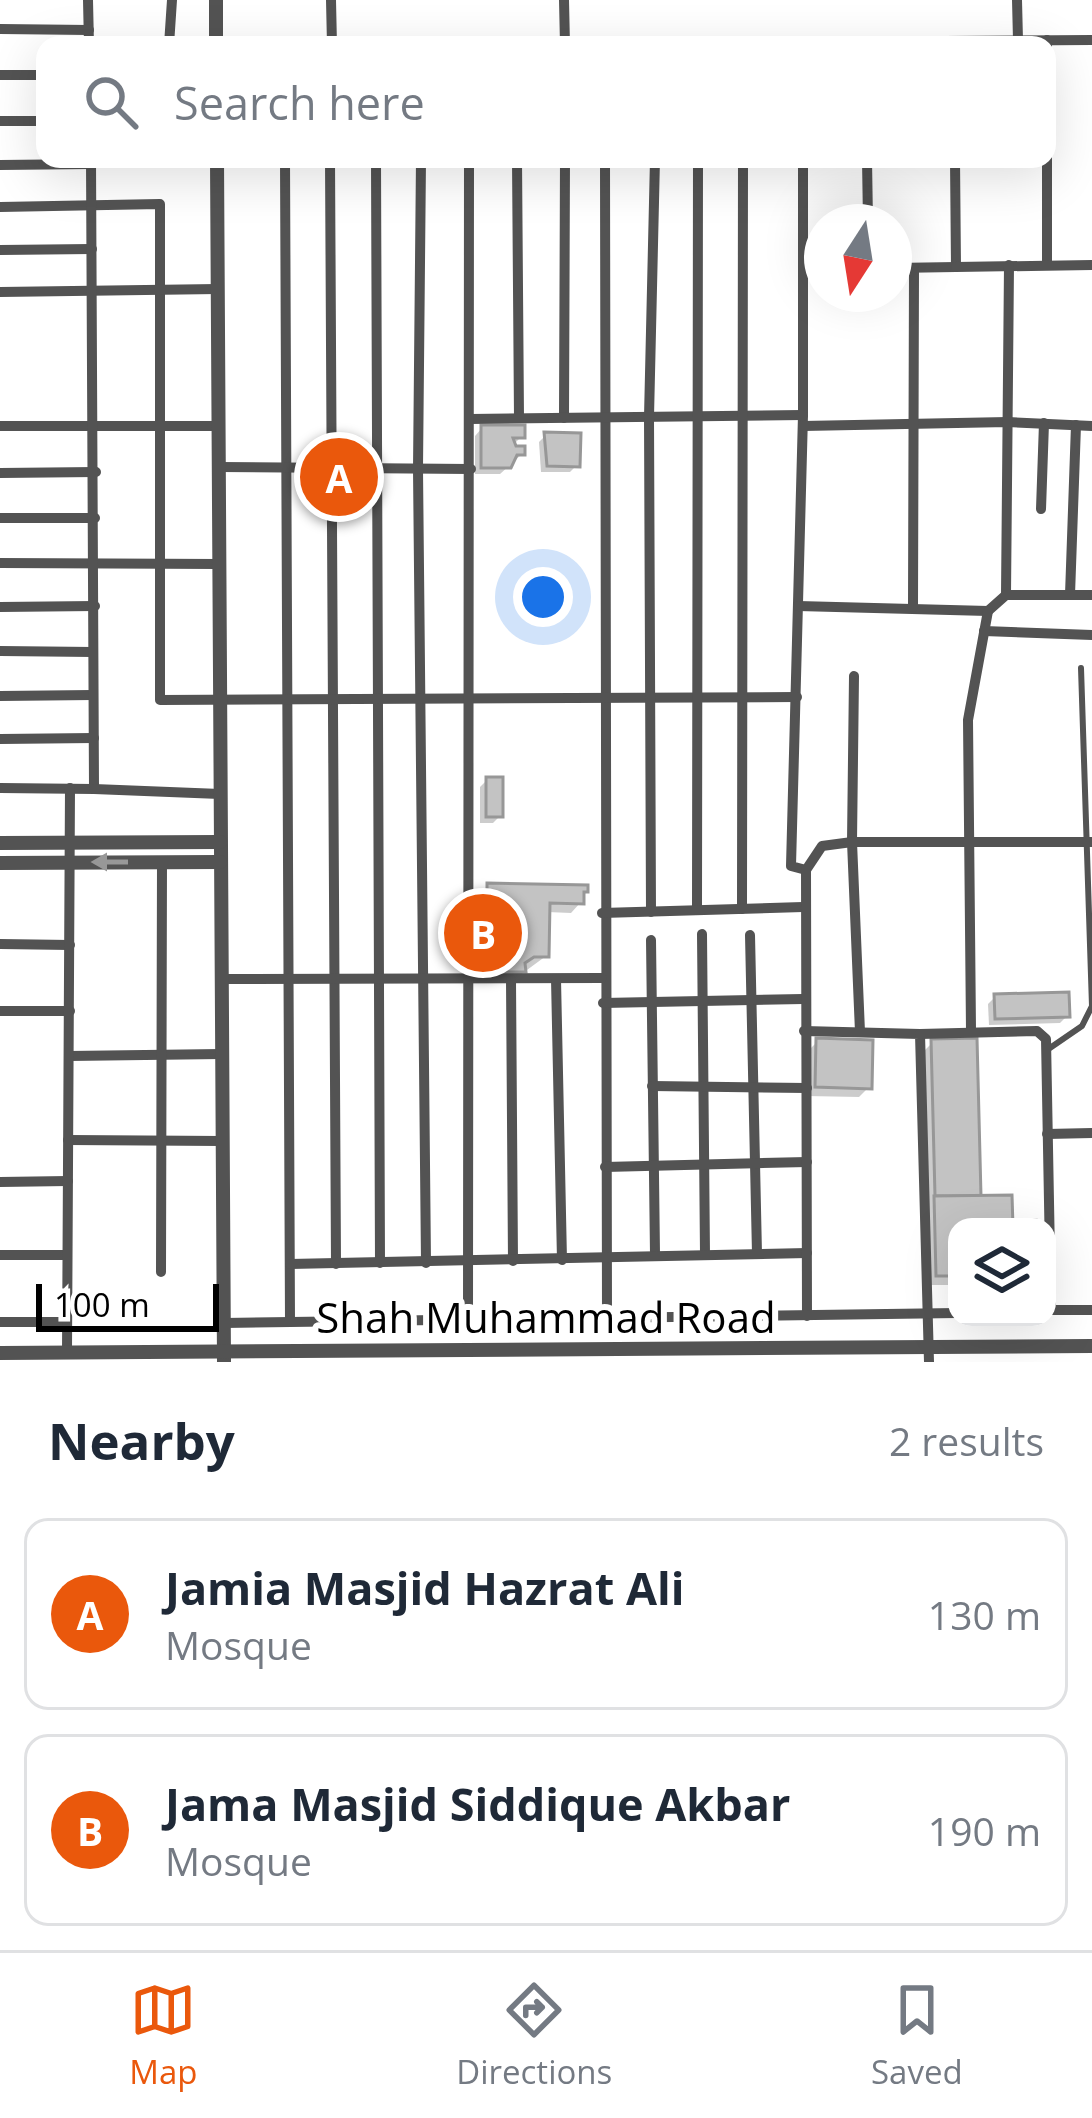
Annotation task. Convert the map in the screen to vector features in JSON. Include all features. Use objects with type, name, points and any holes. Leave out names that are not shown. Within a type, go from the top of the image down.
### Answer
[{"type":"street","points":[[88,0],[89,36]]},
{"type":"street","points":[[170,36],[172,0]]},
{"type":"street","points":[[216,0],[216,36]]},
{"type":"street","points":[[331,0],[332,36]]},
{"type":"street","points":[[564,0],[565,36]]},
{"type":"street","points":[[1017,0],[1018,36]]},
{"type":"street","points":[[0,29],[89,30]]},
{"type":"street","points":[[1056,40],[1092,40]]},
{"type":"street","points":[[0,75],[36,75]]},
{"type":"street","points":[[0,121],[36,121]]},
{"type":"street","points":[[0,165],[36,164]]},
{"type":"street","points":[[91,168],[94,789]]},
{"type":"street","points":[[217,168],[224,1323],[220,1359]]},
{"type":"street","points":[[285,168],[290,1322]]},
{"type":"street","points":[[330,168],[336,1264]]},
{"type":"street","points":[[376,168],[380,1263]]},
{"type":"street","points":[[421,168],[418,469],[426,1263]]},
{"type":"street","points":[[468,1320],[469,168]]},
{"type":"street","points":[[517,168],[519,418]]},
{"type":"street","points":[[564,418],[565,168]]},
{"type":"street","points":[[605,168],[602,978],[607,1318]]},
{"type":"street","points":[[651,912],[649,417],[656,168]]},
{"type":"street","points":[[697,910],[698,168]]},
{"type":"street","points":[[742,909],[743,168]]},
{"type":"street","points":[[803,168],[804,204]]},
{"type":"street","points":[[867,168],[868,204]]},
{"type":"street","points":[[955,168],[956,267]]},
{"type":"street","points":[[1047,168],[1047,265]]},
{"type":"street","points":[[0,207],[160,204],[164,290],[157,426],[160,700],[797,697]]},
{"type":"street","points":[[0,250],[92,249]]},
{"type":"street","points":[[913,608],[914,268],[1092,265]]},
{"type":"street","points":[[1006,595],[1009,266]]},
{"type":"street","points":[[0,292],[218,289]]},
{"type":"street","points":[[805,312],[791,866],[806,870]]},
{"type":"street","points":[[470,419],[740,416],[1092,426]]},
{"type":"street","points":[[1041,509],[1044,423]]},
{"type":"street","points":[[1070,595],[1076,425]]},
{"type":"street","points":[[0,426],[218,426]]},
{"type":"street","points":[[218,467],[471,469]]},
{"type":"street","points":[[0,473],[96,472]]},
{"type":"street","points":[[0,518],[95,518]]},
{"type":"street","points":[[0,562],[219,564]]},
{"type":"street","points":[[971,1031],[965,842],[968,720],[988,611],[1006,595],[1092,595]]},
{"type":"street","points":[[0,607],[95,606]]},
{"type":"street","points":[[798,606],[988,611]]},
{"type":"street","points":[[985,632],[1092,635]]},
{"type":"street","points":[[0,651],[93,652]]},
{"type":"street","points":[[854,676],[852,842],[860,1032]]},
{"type":"street","points":[[0,696],[93,695]]},
{"type":"street","points":[[0,740],[94,738]]},
{"type":"street","points":[[0,788],[220,794]]},
{"type":"street","points":[[67,1353],[70,788]]},
{"type":"street","points":[[0,843],[220,842]]},
{"type":"street","points":[[807,1316],[802,908],[806,870],[822,845],[852,842],[1088,842]]},
{"type":"street","points":[[161,1272],[162,862]]},
{"type":"street","points":[[0,863],[220,862]]},
{"type":"street","points":[[602,913],[802,908]]},
{"type":"street","points":[[702,934],[705,1254]]},
{"type":"street","points":[[750,935],[757,1254]]},
{"type":"street","points":[[651,940],[655,1254]]},
{"type":"street","points":[[0,944],[70,945]]},
{"type":"street","points":[[221,979],[602,978]]},
{"type":"street","points":[[556,979],[562,1260]]},
{"type":"street","points":[[511,980],[513,1261]]},
{"type":"street","points":[[603,1004],[803,999]]},
{"type":"street","points":[[0,1011],[70,1011]]},
{"type":"street","points":[[804,1030],[1043,1034],[1048,1218]]},
{"type":"street","points":[[920,1034],[929,1355]]},
{"type":"street","points":[[69,1056],[221,1054]]},
{"type":"street","points":[[652,1086],[807,1088]]},
{"type":"street","points":[[1047,1134],[1092,1133]]},
{"type":"street","points":[[68,1140],[222,1141]]},
{"type":"street","points":[[605,1167],[807,1162]]},
{"type":"street","points":[[0,1182],[68,1181]]},
{"type":"street","points":[[290,1264],[807,1253]]},
{"type":"street","points":[[0,1255],[68,1255]]},
{"type":"street","points":[[1056,1310],[1092,1310]]},
{"type":"street","points":[[224,1323],[948,1313]]},
{"type":"street","points":[[0,1322],[67,1322]]},
{"type":"street","name":"Shah Muhammad Road","points":[[0,1353],[220,1359],[929,1355],[1092,1346]]},
{"type":"lane","points":[[1047,1049],[1082,1026],[1092,1006],[1081,668]]},
{"type":"building","points":[[481,425],[525,425],[525,438],[513,438],[516,446],[525,446],[525,455],[517,455],[511,468],[481,468]]},
{"type":"building","points":[[544,432],[581,433],[580,467],[547,466]]},
{"type":"building","points":[[486,777],[503,777],[503,817],[486,817]]},
{"type":"building","points":[[487,883],[588,885],[588,892],[584,892],[584,904],[550,903],[549,957],[534,957],[525,963],[526,972],[479,972],[476,929],[487,929]]},
{"type":"building","points":[[1069,992],[1070,1017],[995,1019],[994,994]]},
{"type":"building","points":[[816,1038],[873,1040],[872,1089],[815,1087]]},
{"type":"building","points":[[977,1038],[981,1196],[935,1196],[931,1039]]},
{"type":"building","points":[[1012,1195],[1013,1218],[948,1218],[948,1276],[936,1276],[934,1196]]},
{"type":"place","name":"Jamia Masjid Hazrat Ali","points":[[339,477]]},
{"type":"place","name":"Jama Masjid Siddique Akbar","points":[[483,933]]}]
